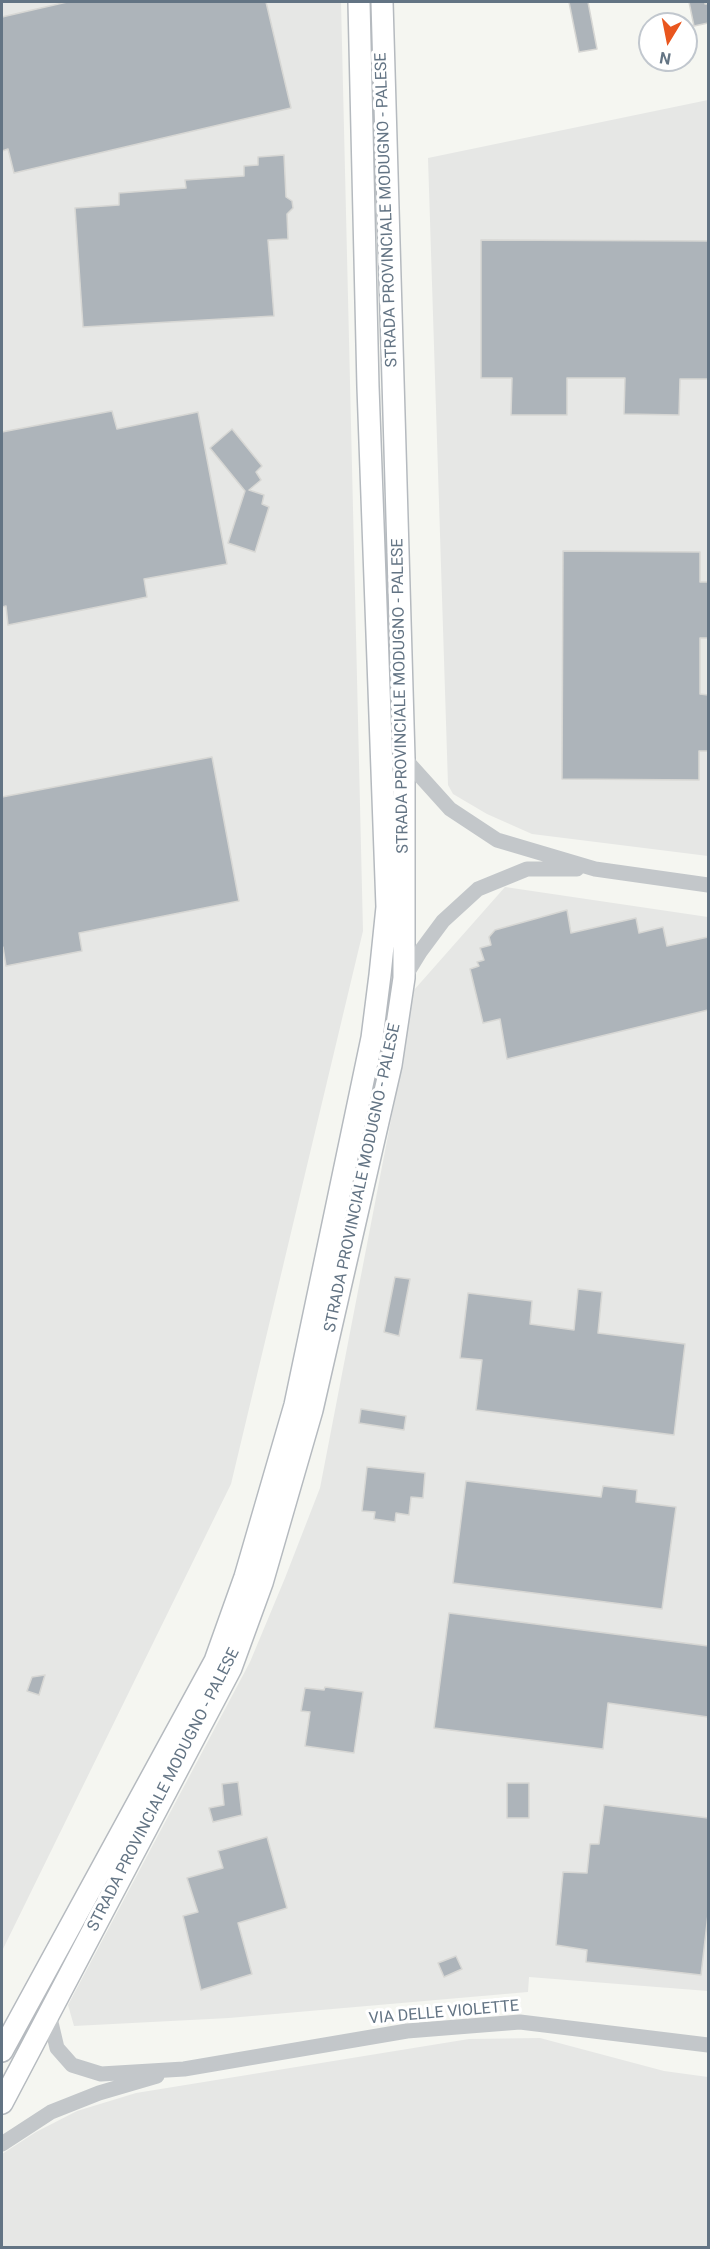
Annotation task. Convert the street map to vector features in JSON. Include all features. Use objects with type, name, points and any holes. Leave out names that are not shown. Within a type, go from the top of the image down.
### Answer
[{"type":"main road","name":"STRADA PROVINCIALE MODUGNO - PALESE","points":[[2,2051],[215,1661],[245,1577],[295,1405],[372,1038],[387,907],[368,387],[359,2]]},
{"type":"main road","name":"STRADA PROVINCIALE MODUGNO - PALESE","points":[[2,2103],[231,1668],[262,1583],[315,1398],[391,1065],[404,978],[404,758],[382,2]]},
{"type":"street","points":[[404,758],[450,809],[497,840],[595,869]]},
{"type":"street","points":[[404,978],[443,921],[477,890],[527,869],[595,869],[708,885]]},
{"type":"street","points":[[49,2014],[57,2048],[72,2065],[101,2074],[184,2069]]},
{"type":"street","name":"VIA DELLE VIOLETTE","points":[[184,2069],[407,2031],[520,2022],[708,2045]]},
{"type":"street","points":[[2,2144],[51,2112],[99,2093],[184,2069]]},
{"type":"shaded area","points":[[2,2],[341,2],[363,931],[231,1484],[2,1951]]},
{"type":"shaded area","points":[[708,100],[708,856],[532,834],[487,814],[453,794],[448,785],[428,158]]},
{"type":"shaded area","points":[[505,887],[708,917],[708,1991],[529,1977],[528,1992],[229,2018],[74,2026],[68,2005],[250,1662],[320,1488],[414,990]]},
{"type":"shaded area","points":[[540,2038],[664,2071],[708,2077],[708,2247],[2,2247],[2,2154],[36,2132],[77,2111],[136,2093],[469,2039]]},
{"type":"building","points":[[67,2],[266,2],[291,108],[14,173],[8,149],[2,151],[2,17]]},
{"type":"building","points":[[569,2],[588,2],[597,49],[579,52]]},
{"type":"building","points":[[689,2],[705,2],[708,4],[708,23],[698,25],[698,12],[691,12]]},
{"type":"building","points":[[284,155],[286,197],[292,201],[293,208],[287,214],[288,239],[268,240],[274,316],[83,327],[75,208],[119,205],[119,193],[186,188],[185,180],[244,176],[244,166],[258,165],[258,157]]},
{"type":"building","points":[[481,240],[708,241],[708,379],[680,379],[679,415],[624,414],[625,378],[567,378],[567,415],[511,415],[512,378],[481,378]]},
{"type":"building","points":[[112,411],[117,429],[198,412],[227,564],[144,579],[147,597],[8,625],[6,606],[2,607],[2,432]]},
{"type":"building","points":[[232,429],[262,466],[256,472],[261,480],[249,490],[264,495],[262,504],[269,507],[255,552],[228,543],[245,491],[210,448]]},
{"type":"building","points":[[563,551],[700,552],[700,582],[708,582],[708,638],[700,638],[700,694],[708,695],[708,751],[699,751],[699,780],[562,779]]},
{"type":"building","points":[[212,757],[239,901],[79,933],[82,951],[6,966],[2,947],[2,797]]},
{"type":"building","points":[[567,910],[571,933],[636,918],[639,933],[663,927],[667,946],[708,937],[708,1010],[507,1059],[500,1019],[483,1023],[470,969],[479,966],[477,962],[484,960],[480,948],[491,945],[489,937],[495,930]]},
{"type":"building","points":[[395,1277],[410,1279],[399,1336],[384,1332]]},
{"type":"building","points":[[578,1289],[602,1292],[598,1333],[685,1344],[674,1435],[476,1410],[482,1360],[460,1358],[468,1293],[532,1301],[530,1324],[574,1330]]},
{"type":"building","points":[[361,1409],[406,1416],[404,1430],[359,1423]]},
{"type":"building","points":[[367,1467],[425,1473],[423,1498],[411,1497],[409,1515],[396,1513],[395,1522],[374,1519],[375,1512],[362,1511]]},
{"type":"building","points":[[466,1481],[601,1497],[603,1486],[637,1490],[636,1502],[676,1507],[662,1609],[453,1583]]},
{"type":"building","points":[[449,1613],[708,1646],[708,1717],[608,1703],[603,1749],[434,1728]]},
{"type":"building","points":[[45,1675],[39,1695],[27,1691],[32,1677]]},
{"type":"building","points":[[325,1687],[363,1692],[354,1753],[305,1746],[310,1712],[301,1711],[305,1688],[324,1690]]},
{"type":"building","points":[[238,1782],[242,1815],[213,1822],[209,1808],[224,1805],[222,1784]]},
{"type":"building","points":[[507,1783],[529,1783],[529,1818],[507,1818]]},
{"type":"building","points":[[604,1805],[708,1818],[708,1914],[701,1975],[586,1962],[587,1950],[556,1945],[563,1872],[587,1873],[590,1844],[599,1844]]},
{"type":"building","points":[[267,1837],[287,1908],[238,1923],[252,1974],[201,1990],[183,1916],[198,1912],[187,1878],[223,1868],[218,1851]]},
{"type":"building","points":[[456,1956],[462,1969],[444,1977],[438,1963]]}]
